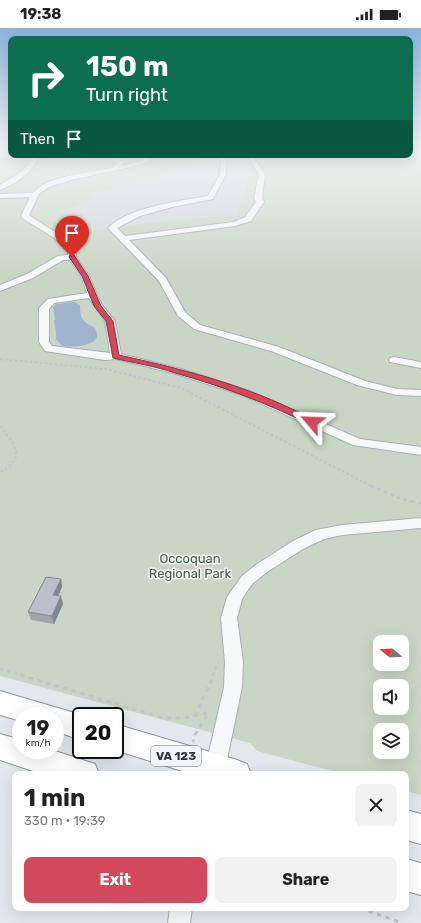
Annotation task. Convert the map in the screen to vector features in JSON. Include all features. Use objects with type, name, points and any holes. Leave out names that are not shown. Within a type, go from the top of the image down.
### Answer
[{"type":"highway","points":[[0,703],[14,707]]},
{"type":"highway","name":"VA 123","points":[[124,740],[219,771]]},
{"type":"highway","points":[[0,747],[76,771]]},
{"type":"highway","points":[[409,826],[421,829]]},
{"type":"highway","points":[[409,876],[421,879]]},
{"type":"street","points":[[40,189],[25,216],[62,238],[72,249],[72,257],[85,276],[92,295],[98,306],[110,321],[116,356]]},
{"type":"street","points":[[216,189],[211,198],[137,214],[112,228],[163,280],[181,314],[197,326],[275,349],[361,383],[397,392],[421,393]]},
{"type":"street","points":[[122,239],[235,224],[248,219],[260,202],[258,198],[260,189]]},
{"type":"street","points":[[0,196],[36,195]]},
{"type":"street","points":[[0,288],[30,276],[61,258],[72,257]]},
{"type":"street","points":[[92,295],[51,301],[44,308],[44,342],[49,349],[105,357],[116,356],[177,370],[246,393],[357,442],[421,451]]},
{"type":"street","points":[[394,360],[421,365]]},
{"type":"street","points":[[222,771],[233,687],[234,662],[229,618],[235,597],[247,580],[262,568],[298,545],[321,534],[342,530],[421,523]]},
{"type":"street","points":[[179,923],[181,911]]},
{"type":"path","points":[[0,359],[106,369],[181,388],[371,486],[399,498],[421,504]]},
{"type":"path","points":[[0,426],[15,444],[17,450],[17,457],[14,462],[0,472]]},
{"type":"path","points":[[195,716],[211,683],[220,657]]},
{"type":"path","points":[[0,669],[162,718],[184,718],[208,713],[195,735]]},
{"type":"path","points":[[368,911],[402,923]]},
{"type":"shaded area","points":[[114,189],[245,189],[236,215],[169,220],[93,230],[63,216],[63,211],[65,209],[96,196],[92,193]]},
{"type":"green space","name":"Occoquan Regional Park","points":[[0,189],[114,189],[92,193],[96,197],[63,211],[63,216],[93,230],[169,220],[236,215],[245,189],[421,189],[421,795],[409,792],[409,771],[332,771],[257,751],[250,743],[124,709],[124,707],[116,707],[0,676],[0,291],[10,286],[0,285]]},
{"type":"water","points":[[74,302],[80,305],[83,320],[96,328],[96,339],[86,345],[72,347],[62,346],[56,339],[53,307],[57,304]]},
{"type":"building","points":[[46,577],[61,579],[53,595],[61,596],[52,616],[28,612]]},
{"type":"route","points":[[72,257],[85,276],[98,306],[110,321],[116,356],[145,364],[177,370],[246,393],[312,422]]}]
